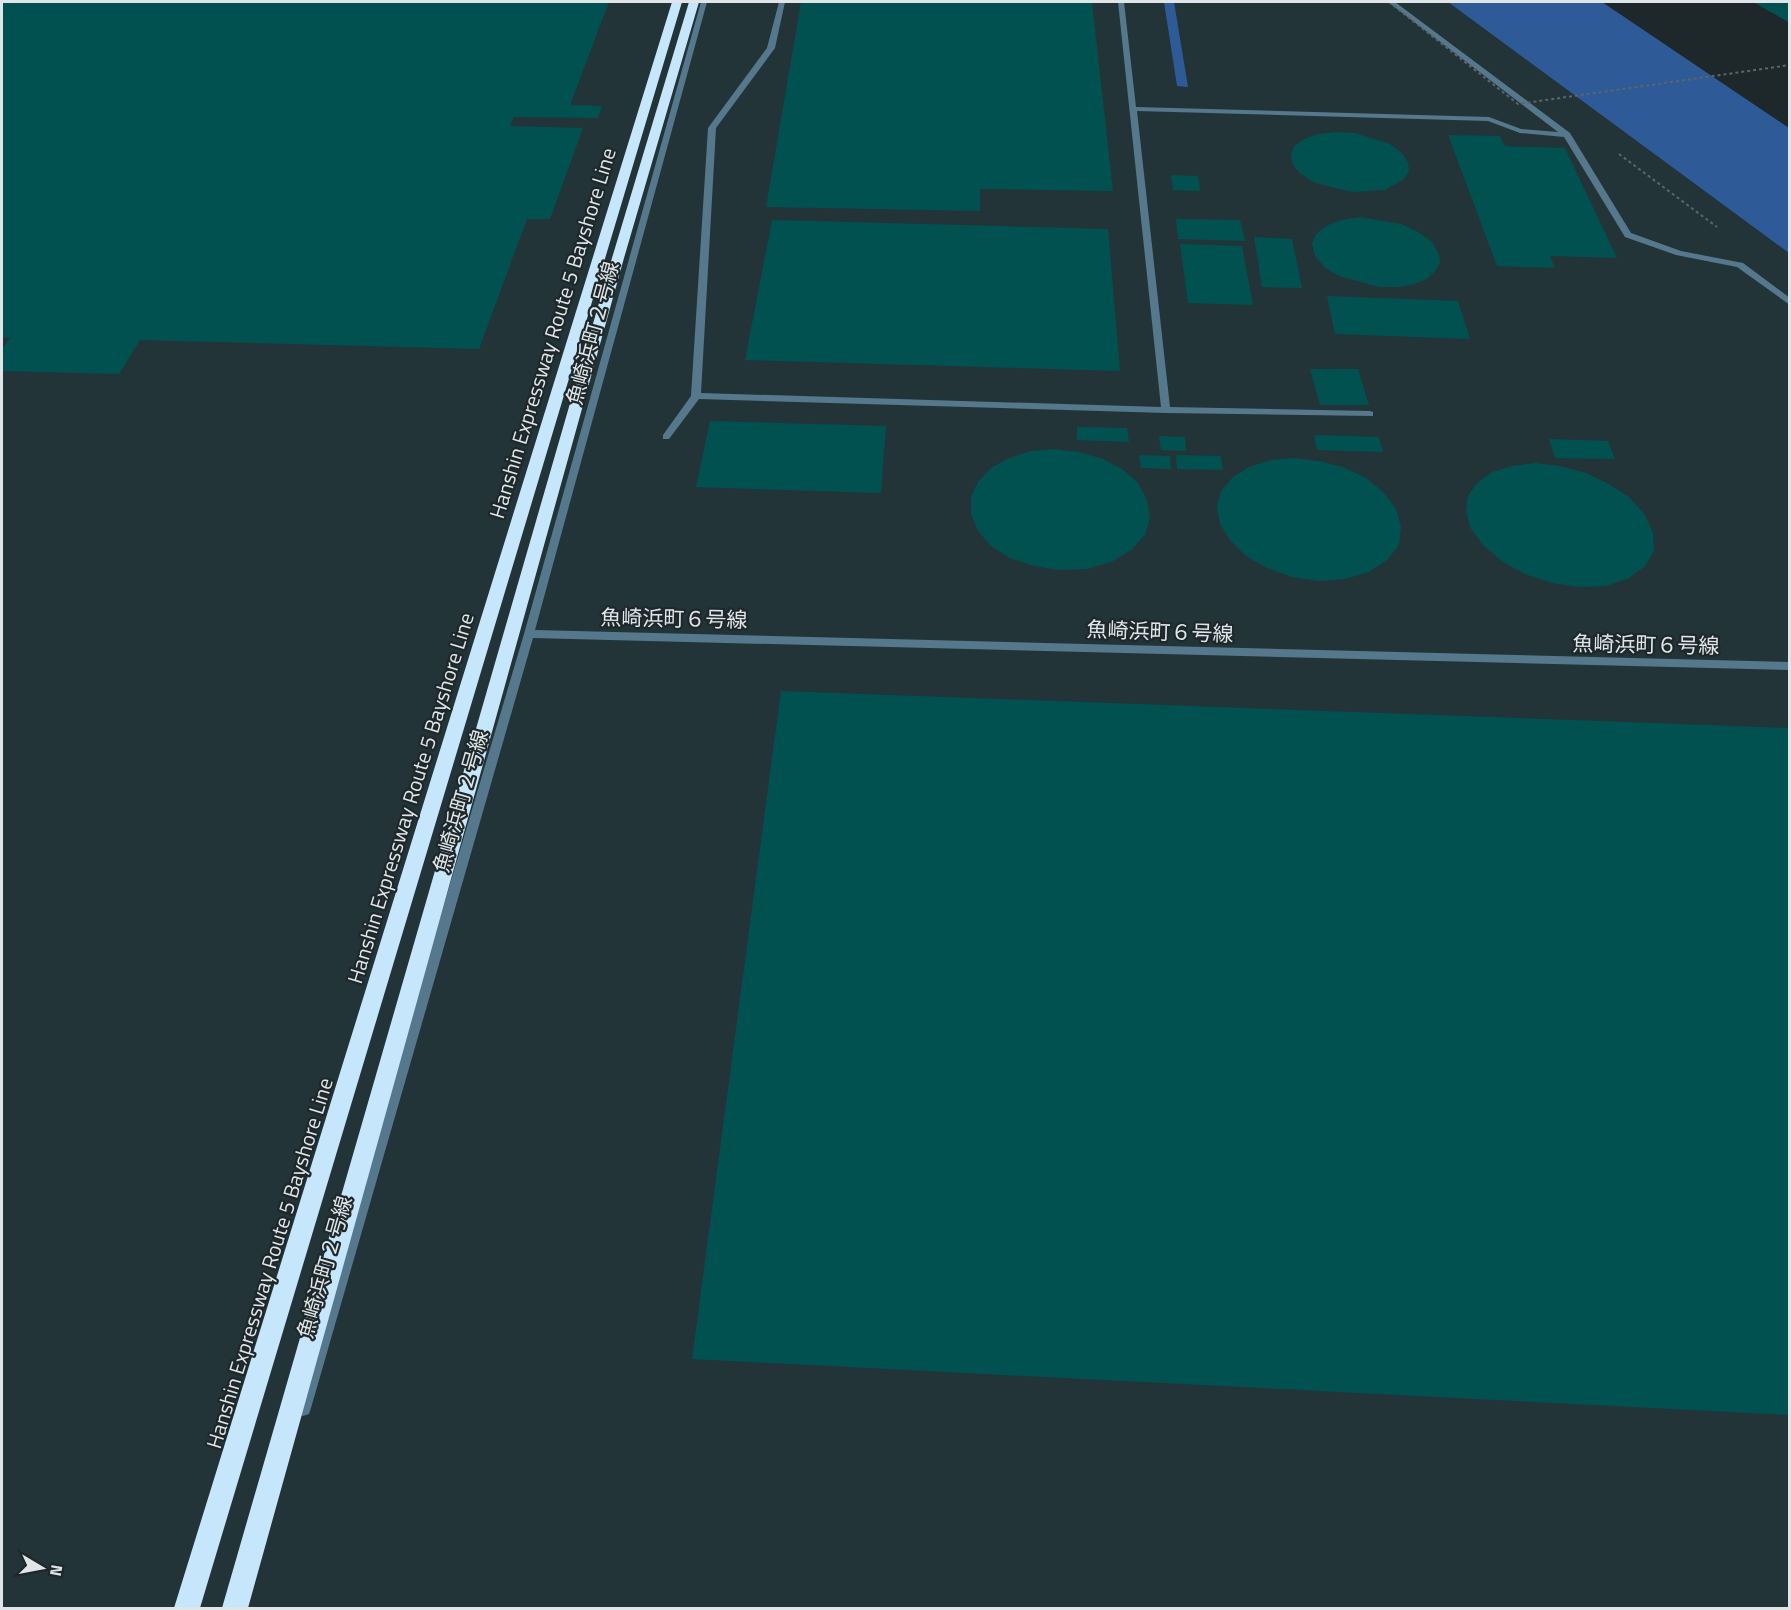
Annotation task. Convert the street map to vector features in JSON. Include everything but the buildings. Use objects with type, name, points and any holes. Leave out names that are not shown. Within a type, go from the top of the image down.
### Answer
[{"type":"highway","name":"Hanshin Expressway Route 5 Bayshore Line","points":[[187,1608],[677,2]]},
{"type":"highway","name":"Hanshin Expressway Route 5 Bayshore Line","points":[[235,1608],[612,280],[694,2]]},
{"type":"street","name":"魚崎浜町２号線","points":[[245,1608],[530,634],[704,2]]},
{"type":"street","points":[[666,437],[696,396],[712,128],[771,48],[782,2]]},
{"type":"street","points":[[1121,2],[1166,410]]},
{"type":"street","points":[[1390,2],[1567,135],[1628,235],[1679,253],[1740,265],[1790,303]]},
{"type":"street","points":[[1133,109],[1489,118],[1520,131],[1567,135]]},
{"type":"street","points":[[696,396],[1370,414]]},
{"type":"street","name":"魚崎浜町６号線","points":[[530,634],[1790,666]]},
{"type":"path","points":[[1390,2],[1518,104],[1790,65]]},
{"type":"shaded area","points":[[2,2],[1448,2],[1789,253],[1789,1608],[2,1608]]},
{"type":"water","points":[[1164,2],[1174,2],[1188,87],[1177,86]]},
{"type":"water","points":[[1448,2],[1602,2],[1789,128],[1789,253]]}]
